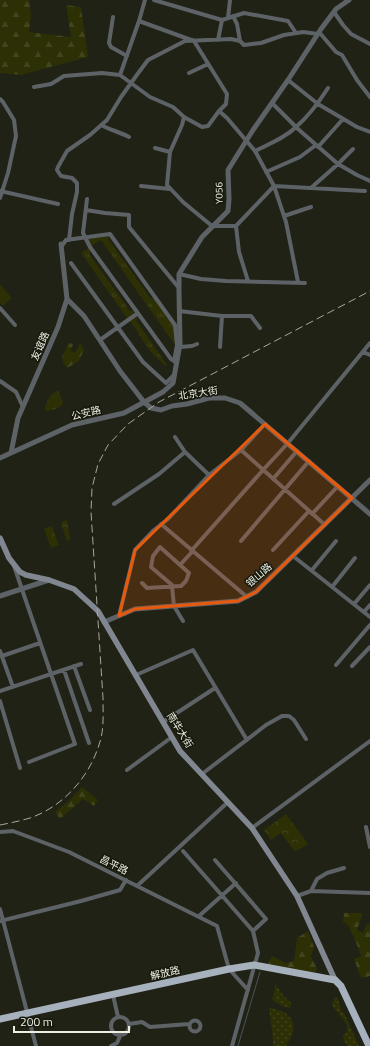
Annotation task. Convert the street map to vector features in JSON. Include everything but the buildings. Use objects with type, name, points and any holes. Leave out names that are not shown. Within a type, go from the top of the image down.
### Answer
[{"type":"highway","name":"解放路","points":[[0,1019],[229,969],[254,965],[335,980]]},
{"type":"highway","name":"南华大街","points":[[335,980],[341,986],[369,1046]]},
{"type":"highway","name":"南华大街","points":[[365,1036],[366,1046]]},
{"type":"main road","name":"南华大街","points":[[0,538],[9,558],[20,572],[74,589],[98,611],[180,751],[252,828],[298,896],[335,980]]},
{"type":"street","points":[[120,75],[145,0]]},
{"type":"street","points":[[154,0],[222,20],[244,13],[288,21],[296,33]]},
{"type":"street","points":[[230,0],[231,17],[237,24],[240,41]]},
{"type":"street","name":"Y056","points":[[179,274],[202,237],[228,211],[228,170],[246,140],[288,80],[318,33],[336,9],[349,0]]},
{"type":"street","points":[[334,12],[351,34],[370,44]]},
{"type":"street","points":[[113,17],[109,43],[111,47],[127,56]]},
{"type":"street","points":[[34,87],[51,84],[64,76],[102,73],[120,75],[150,97],[173,107],[202,127],[208,126],[226,104],[227,94],[194,40],[139,20]]},
{"type":"street","points":[[218,40],[222,20]]},
{"type":"street","points":[[69,240],[72,214],[78,192],[77,183],[72,178],[61,176],[57,170],[66,151],[90,135],[107,120],[148,60],[185,40],[230,39],[240,41],[244,45],[261,43],[284,35],[296,33],[318,33],[336,52],[342,55],[370,98]]},
{"type":"street","points":[[189,73],[208,64]]},
{"type":"street","points":[[288,80],[318,104],[357,127],[370,132]]},
{"type":"street","points":[[255,151],[281,138],[296,128],[318,104],[328,88]]},
{"type":"street","points":[[0,99],[14,120],[16,136],[8,172],[0,198]]},
{"type":"street","points":[[272,103],[296,128],[338,164],[370,181]]},
{"type":"street","points":[[219,111],[227,118],[255,151],[274,186],[284,216],[298,282]]},
{"type":"street","points":[[184,116],[182,125],[170,152],[167,186],[183,202],[212,226],[236,226],[274,186],[365,191]]},
{"type":"street","points":[[266,172],[300,157],[317,146],[343,119]]},
{"type":"street","points":[[101,125],[110,130],[129,136]]},
{"type":"street","points":[[155,148],[170,152]]},
{"type":"street","points":[[312,188],[352,149]]},
{"type":"street","points":[[141,186],[171,189]]},
{"type":"street","points":[[1,191],[58,204]]},
{"type":"street","points":[[87,199],[83,233],[85,238],[171,359],[175,362]]},
{"type":"street","points":[[284,216],[311,207]]},
{"type":"street","points":[[86,210],[105,213],[129,214],[129,227],[179,288]]},
{"type":"street","points":[[236,226],[238,252],[248,281]]},
{"type":"street","points":[[61,245],[66,240],[110,234],[175,325],[177,345],[174,375],[166,383],[143,362],[71,263]]},
{"type":"street","name":"友谊路","points":[[11,453],[18,418],[58,327],[67,299],[61,245]]},
{"type":"street","points":[[175,362],[180,347],[179,274],[201,279],[226,281],[305,282]]},
{"type":"street","name":"北京大街","points":[[67,299],[84,316],[120,371],[144,402],[151,408],[161,410],[172,406],[187,404],[209,398],[225,398],[240,403],[370,514]]},
{"type":"street","points":[[0,308],[16,325]]},
{"type":"street","points":[[179,311],[222,316],[251,316],[260,328]]},
{"type":"street","points":[[100,340],[138,313]]},
{"type":"street","points":[[220,347],[222,316]]},
{"type":"street","points":[[180,565],[288,443],[370,343]]},
{"type":"street","points":[[180,347],[197,344]]},
{"type":"street","points":[[363,352],[370,355]]},
{"type":"street","name":"公安路","points":[[0,458],[72,425],[124,414],[163,392],[172,383],[174,375]]},
{"type":"street","points":[[0,381],[16,392],[23,408]]},
{"type":"street","points":[[119,616],[135,550],[154,530],[168,519],[209,474],[241,450],[265,424]]},
{"type":"street","points":[[176,437],[185,452],[209,474]]},
{"type":"street","points":[[241,450],[324,525]]},
{"type":"street","points":[[273,479],[297,451]]},
{"type":"street","points":[[114,504],[159,474],[185,452]]},
{"type":"street","points":[[241,540],[309,461]]},
{"type":"street","name":"银山路","points":[[104,622],[135,610],[238,601],[247,597],[256,592],[370,480]]},
{"type":"street","points":[[273,550],[338,486]]},
{"type":"street","points":[[161,524],[247,597]]},
{"type":"street","points":[[312,570],[336,541]]},
{"type":"street","points":[[142,583],[147,588],[172,586],[181,586],[186,581],[189,573],[160,547],[153,556],[151,567],[172,586],[174,606],[183,621]]},
{"type":"street","points":[[293,556],[370,617]]},
{"type":"street","points":[[332,587],[355,558]]},
{"type":"street","points":[[14,565],[75,744],[29,762]]},
{"type":"street","points":[[0,596],[49,580]]},
{"type":"street","points":[[354,604],[370,585]]},
{"type":"street","points":[[364,612],[370,605]]},
{"type":"street","points":[[336,665],[370,625]]},
{"type":"street","points":[[2,656],[40,643]]},
{"type":"street","points":[[352,666],[370,647]]},
{"type":"street","points":[[136,675],[193,650],[247,740]]},
{"type":"street","points":[[0,651],[13,687]]},
{"type":"street","points":[[0,692],[82,664]]},
{"type":"street","points":[[74,666],[90,710]]},
{"type":"street","points":[[64,670],[89,743]]},
{"type":"street","points":[[163,722],[215,688]]},
{"type":"street","points":[[0,701],[20,768]]},
{"type":"street","points":[[202,774],[266,725],[282,716],[289,716],[294,720],[306,739]]},
{"type":"street","points":[[127,770],[172,737]]},
{"type":"street","points":[[252,828],[370,741]]},
{"type":"street","points":[[137,886],[228,802]]},
{"type":"street","points":[[366,827],[370,847]]},
{"type":"street","name":"昌平路","points":[[0,832],[13,830],[69,852],[217,926],[229,969]]},
{"type":"street","points":[[183,851],[253,931],[258,953],[232,1046]]},
{"type":"street","points":[[215,860],[266,919],[253,931]]},
{"type":"street","points":[[311,891],[317,879],[328,873],[344,868]]},
{"type":"street","points":[[2,921],[120,890],[126,880]]},
{"type":"street","points":[[199,916],[236,883]]},
{"type":"street","points":[[298,896],[311,891],[370,892]]},
{"type":"street","points":[[0,909],[36,1046]]},
{"type":"street","points":[[229,969],[248,990]]},
{"type":"street","points":[[113,995],[118,1017]]},
{"type":"street","points":[[118,1017],[126,1019],[129,1024],[128,1030],[121,1034],[115,1033],[111,1026],[113,1020],[118,1017]]},
{"type":"street","points":[[129,1024],[142,1022],[150,1027],[189,1024]]},
{"type":"street","points":[[111,1046],[117,1043],[121,1034]]},
{"type":"highlighted area","points":[[265,424],[352,498],[256,592],[238,601],[135,609],[119,616],[135,550]]},
{"type":"green space","points":[[0,0],[29,0],[31,15],[29,32],[71,37],[66,5],[81,7],[88,57],[21,75],[0,73]]},
{"type":"green space","points":[[107,236],[110,237],[108,239],[151,299],[154,297],[174,325],[175,345],[101,240],[91,246],[88,240]]},
{"type":"green space","points":[[88,248],[91,252],[89,254],[130,311],[133,310],[134,313],[127,318],[81,253]]},
{"type":"green space","points":[[0,284],[12,298],[3,306],[0,303]]},
{"type":"green space","points":[[137,317],[139,318],[136,320],[167,365],[166,367],[150,351],[130,321]]},
{"type":"green space","points":[[69,343],[73,344],[71,351],[75,353],[80,343],[84,349],[79,361],[67,368],[63,362],[62,356]]},
{"type":"green space","points":[[59,391],[63,404],[56,409],[47,411],[45,407],[50,397],[53,393]]},
{"type":"green space","points":[[67,520],[70,540],[67,541],[61,523]]},
{"type":"green space","points":[[52,526],[59,545],[51,548],[44,529]]},
{"type":"green space","points":[[82,787],[98,800],[94,806],[83,799],[60,819],[55,812],[69,801]]},
{"type":"green space","points":[[286,814],[308,844],[295,852],[281,833],[271,840],[264,830]]},
{"type":"green space","points":[[344,913],[363,913],[357,930],[363,933],[367,924],[370,924],[370,976],[361,978],[354,959],[361,956],[348,925],[343,922]]},
{"type":"green space","points":[[308,931],[314,947],[311,956],[317,969],[314,976],[268,964],[272,956],[286,963],[294,961],[297,938]]},
{"type":"green space","points":[[275,984],[292,1004],[290,1008],[282,1006],[271,999],[274,996]]},
{"type":"green space","points":[[335,997],[337,997],[342,1012],[344,1013],[359,1046],[347,1046],[343,1038],[343,1035],[347,1032],[347,1025],[332,1005]]},
{"type":"green space","points":[[269,1007],[282,1011],[291,1018],[293,1023],[293,1032],[286,1046],[273,1046]]},
{"type":"waterway","points":[[238,1046],[260,972]]},
{"type":"railway","points":[[0,825],[30,818],[55,806],[84,776],[97,751],[101,738],[103,723],[103,698],[91,512],[92,488],[98,464],[108,445],[128,424],[159,402],[370,291]]}]
